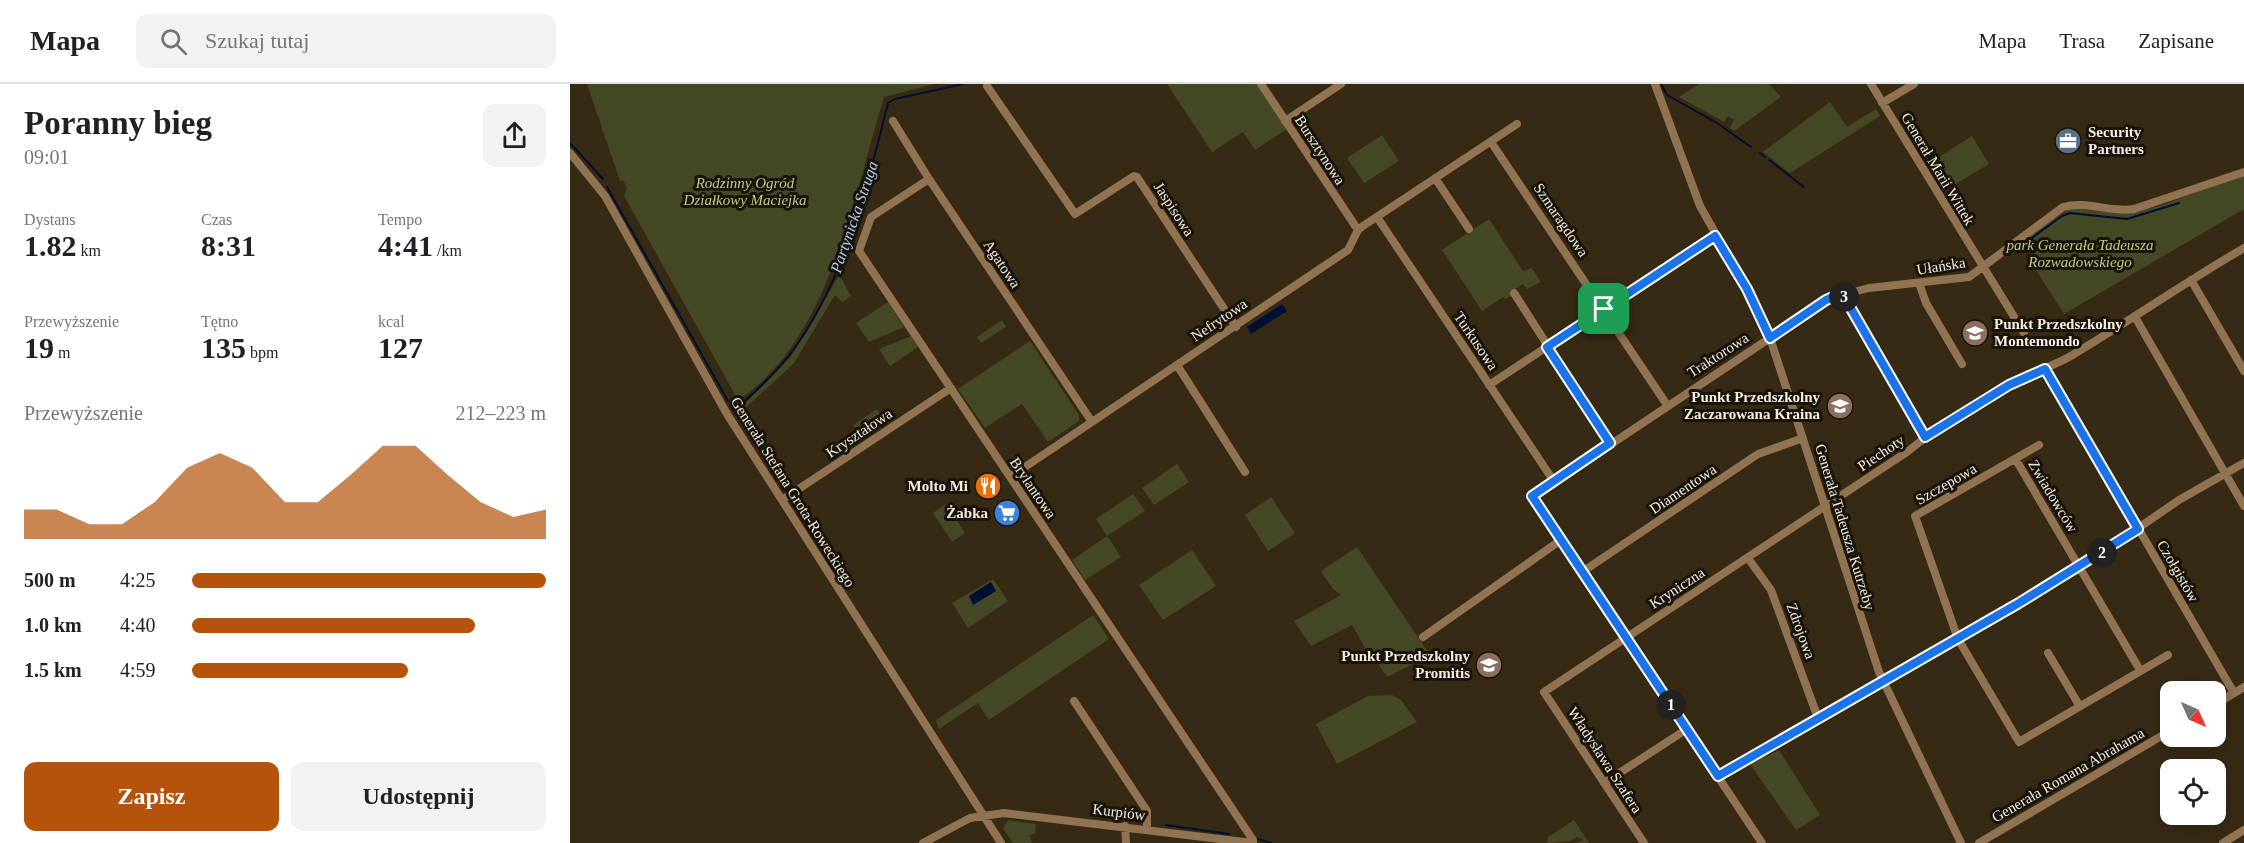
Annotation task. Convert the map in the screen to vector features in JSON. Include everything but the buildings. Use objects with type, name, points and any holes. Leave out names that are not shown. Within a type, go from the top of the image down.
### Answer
[{"type":"street","name":"Bursztynowa","points":[[1261,84],[1358,230]]},
{"type":"street","points":[[1285,121],[1341,84]]},
{"type":"street","name":"Generała Tadeusza Kutrzeby","points":[[1654,84],[1690,185],[1715,236],[1747,289],[1770,338],[1882,682],[1961,843]]},
{"type":"street","name":"Generał Marii Wittek","points":[[1871,84],[2024,333]]},
{"type":"street","points":[[1882,103],[1914,84]]},
{"type":"street","name":"Jaspisowa","points":[[987,86],[1076,214],[1134,176],[1137,177],[1236,327]]},
{"type":"street","name":"Agatowa","points":[[893,121],[929,179],[1092,422]]},
{"type":"street","name":"Nefrytowa","points":[[1010,477],[1348,250],[1358,230],[1517,124]]},
{"type":"street","name":"Szmaragdowa","points":[[1491,142],[1667,405]]},
{"type":"street","name":"Generała Stefana Grota-Roweckiego","points":[[570,153],[605,196],[727,414],[1001,843]]},
{"type":"street","name":"Ułańska","points":[[1770,338],[1826,300],[1842,293],[1969,277],[2063,207],[2074,205],[2124,211],[2244,172]]},
{"type":"street","points":[[1435,178],[1469,229]]},
{"type":"street","name":"Brylantowa","points":[[929,179],[871,217],[859,251],[1253,838],[1252,843]]},
{"type":"street","name":"Turkusowa","points":[[1377,216],[1553,480]]},
{"type":"street","points":[[1490,386],[1715,236]]},
{"type":"street","name":"Piechoty","points":[[1825,506],[1907,452],[1925,437],[2009,385],[2045,369],[2135,317],[2158,299],[2244,248]]},
{"type":"street","points":[[2191,280],[2244,371]]},
{"type":"street","points":[[1919,283],[1926,303],[1962,364]]},
{"type":"street","points":[[1514,293],[1610,443]]},
{"type":"street","points":[[1842,293],[1925,437]]},
{"type":"street","points":[[2135,317],[2244,506]]},
{"type":"street","name":"Traktorowa","points":[[1561,540],[1532,496],[1770,338]]},
{"type":"street","points":[[1177,365],[1245,472]]},
{"type":"street","name":"Czołgistów","points":[[2045,369],[2234,693]]},
{"type":"street","name":"Kryształowa","points":[[782,500],[951,388]]},
{"type":"street","name":"Diamentowa","points":[[1582,572],[1758,454],[1803,438]]},
{"type":"street","name":"Szczepowa","points":[[1958,639],[1916,516],[2039,445]]},
{"type":"street","name":"Zwiadowców","points":[[2016,460],[2140,670]]},
{"type":"street","points":[[1718,776],[2080,568],[2225,473],[2244,463]]},
{"type":"street","name":"Kryniczna","points":[[1544,692],[1825,506]]},
{"type":"street","points":[[1423,637],[1561,540],[1762,843]]},
{"type":"street","name":"Zdrojowa","points":[[1748,558],[1771,590],[1818,718]]},
{"type":"street","points":[[1958,639],[2019,742],[2168,655]]},
{"type":"street","points":[[2048,653],[2079,705]]},
{"type":"street","points":[[2226,698],[2244,687]]},
{"type":"street","name":"Władysława Szafera","points":[[1544,692],[1644,843]]},
{"type":"street","points":[[1074,701],[1147,811],[1147,829]]},
{"type":"street","points":[[1604,783],[1687,729]]},
{"type":"street","name":"Generała Romana Abrahama","points":[[1979,843],[2160,737]]},
{"type":"street","points":[[923,843],[953,826],[982,814]]},
{"type":"street","name":"Kurpiów","points":[[982,814],[1036,815],[1252,843]]},
{"type":"street","points":[[1125,826],[1126,843]]},
{"type":"street","points":[[1239,840],[1244,826]]},
{"type":"street","points":[[2223,843],[2244,830]]},
{"type":"green space","name":"Rodzinny Ogród Działkowy Maciejka","points":[[587,84],[934,84],[884,97],[849,220],[816,304],[795,342],[769,374],[738,400],[624,196],[627,188],[623,180],[620,181]]},
{"type":"green space","points":[[1167,84],[1257,84],[1287,129],[1255,150],[1243,132],[1212,152]]},
{"type":"green space","points":[[1699,84],[1769,84],[1781,97],[1734,131],[1730,128],[1734,120],[1728,116],[1724,122],[1679,97]]},
{"type":"green space","points":[[1830,102],[1847,127],[1876,109],[1880,116],[1790,173],[1763,152]]},
{"type":"green space","points":[[1382,135],[1399,161],[1364,183],[1347,158]]},
{"type":"green space","points":[[1972,136],[1989,164],[1944,191],[1928,164]]},
{"type":"green space","name":"park Generała Tadeusza Rozwadowskiego","points":[[2244,175],[2244,209],[2064,314],[2030,261],[2036,257],[2026,237],[2068,210],[2128,214],[2162,205]]},
{"type":"green space","points":[[1489,219],[1523,271],[1532,268],[1541,282],[1527,289],[1523,284],[1512,291],[1511,296],[1505,299],[1503,297],[1482,311],[1442,250]]},
{"type":"green space","points":[[838,277],[841,278],[851,296],[842,302],[835,295],[794,363],[739,414],[737,411],[790,358]]},
{"type":"green space","points":[[888,302],[904,327],[869,342],[856,323]]},
{"type":"green space","points":[[1002,320],[1006,327],[981,343],[977,337]]},
{"type":"green space","points":[[911,336],[918,347],[890,366],[879,349]]},
{"type":"green space","points":[[1030,341],[1079,415],[1079,421],[1048,442],[1022,404],[985,428],[958,389]]},
{"type":"green space","points":[[877,409],[886,423],[862,439],[853,425]]},
{"type":"green space","points":[[1177,464],[1189,482],[1154,505],[1142,488]]},
{"type":"green space","points":[[1133,494],[1145,511],[1107,536],[1096,519]]},
{"type":"green space","points":[[1271,497],[1295,533],[1268,551],[1245,515]]},
{"type":"green space","points":[[946,504],[965,533],[952,542],[933,513]]},
{"type":"green space","points":[[1107,536],[1121,557],[1085,580],[1072,560]]},
{"type":"green space","points":[[1357,547],[1430,655],[1387,677],[1371,653],[1367,651],[1352,625],[1311,646],[1294,621],[1341,595],[1333,589],[1321,571]]},
{"type":"green space","points":[[1192,550],[1216,586],[1163,620],[1139,585]]},
{"type":"green space","points":[[993,579],[1008,601],[968,628],[952,603]]},
{"type":"green space","points":[[1093,615],[1109,639],[989,720],[978,703],[939,729],[936,720]]},
{"type":"green space","points":[[1392,695],[1401,700],[1417,722],[1337,764],[1316,724],[1368,696]]},
{"type":"green space","points":[[1779,750],[1820,815],[1796,830],[1750,764]]},
{"type":"green space","points":[[1008,820],[1036,824],[1035,834],[1029,835],[1032,843],[1013,843],[1003,829]]},
{"type":"green space","points":[[1574,820],[1589,843],[1576,843],[1584,840],[1577,837],[1570,841],[1547,843],[1548,837]]},
{"type":"water","points":[[1282,304],[1287,311],[1251,334],[1247,327]]},
{"type":"water","points":[[991,582],[996,591],[973,605],[969,596]]},
{"type":"waterway","name":"Partynicka Struga","points":[[731,406],[734,411],[765,382],[794,349],[828,292],[863,199],[888,103],[895,99],[963,84]]},
{"type":"waterway","name":"Partynicka Struga","points":[[1661,84],[1667,95],[1717,123],[1751,147]]},
{"type":"waterway","points":[[570,143],[603,179]]},
{"type":"waterway","name":"Partynicka Struga","points":[[1760,153],[1765,157]]},
{"type":"waterway","name":"Partynicka Struga","points":[[1769,160],[1804,187]]},
{"type":"waterway","points":[[607,187],[728,401]]},
{"type":"waterway","name":"Partynicka Struga","points":[[2029,240],[2062,216],[2070,213],[2127,219],[2179,203]]},
{"type":"waterway","points":[[1166,825],[1229,834]]},
{"type":"waterway","points":[[1258,839],[1271,843]]},
{"type":"place","name":"Security Partners","points":[[2068,141]]},
{"type":"place","name":"Punkt Przedszkolny Montemondo","points":[[1975,333]]},
{"type":"place","name":"Punkt Przedszkolny Zaczarowana Kraina","points":[[1840,406]]},
{"type":"place","name":"Molto Mi","points":[[988,486]]},
{"type":"place","name":"Żabka","points":[[1007,513]]},
{"type":"place","name":"Punkt Przedszkolny Promitis","points":[[1489,665]]},
{"type":"route","points":[[1715,236],[1747,289],[1770,338],[1826,300],[1842,293],[1925,437],[2009,385],[2045,369],[2138,529],[2080,568],[1718,776],[1532,496],[1610,443],[1547,347],[1604,309],[1715,236]]}]
